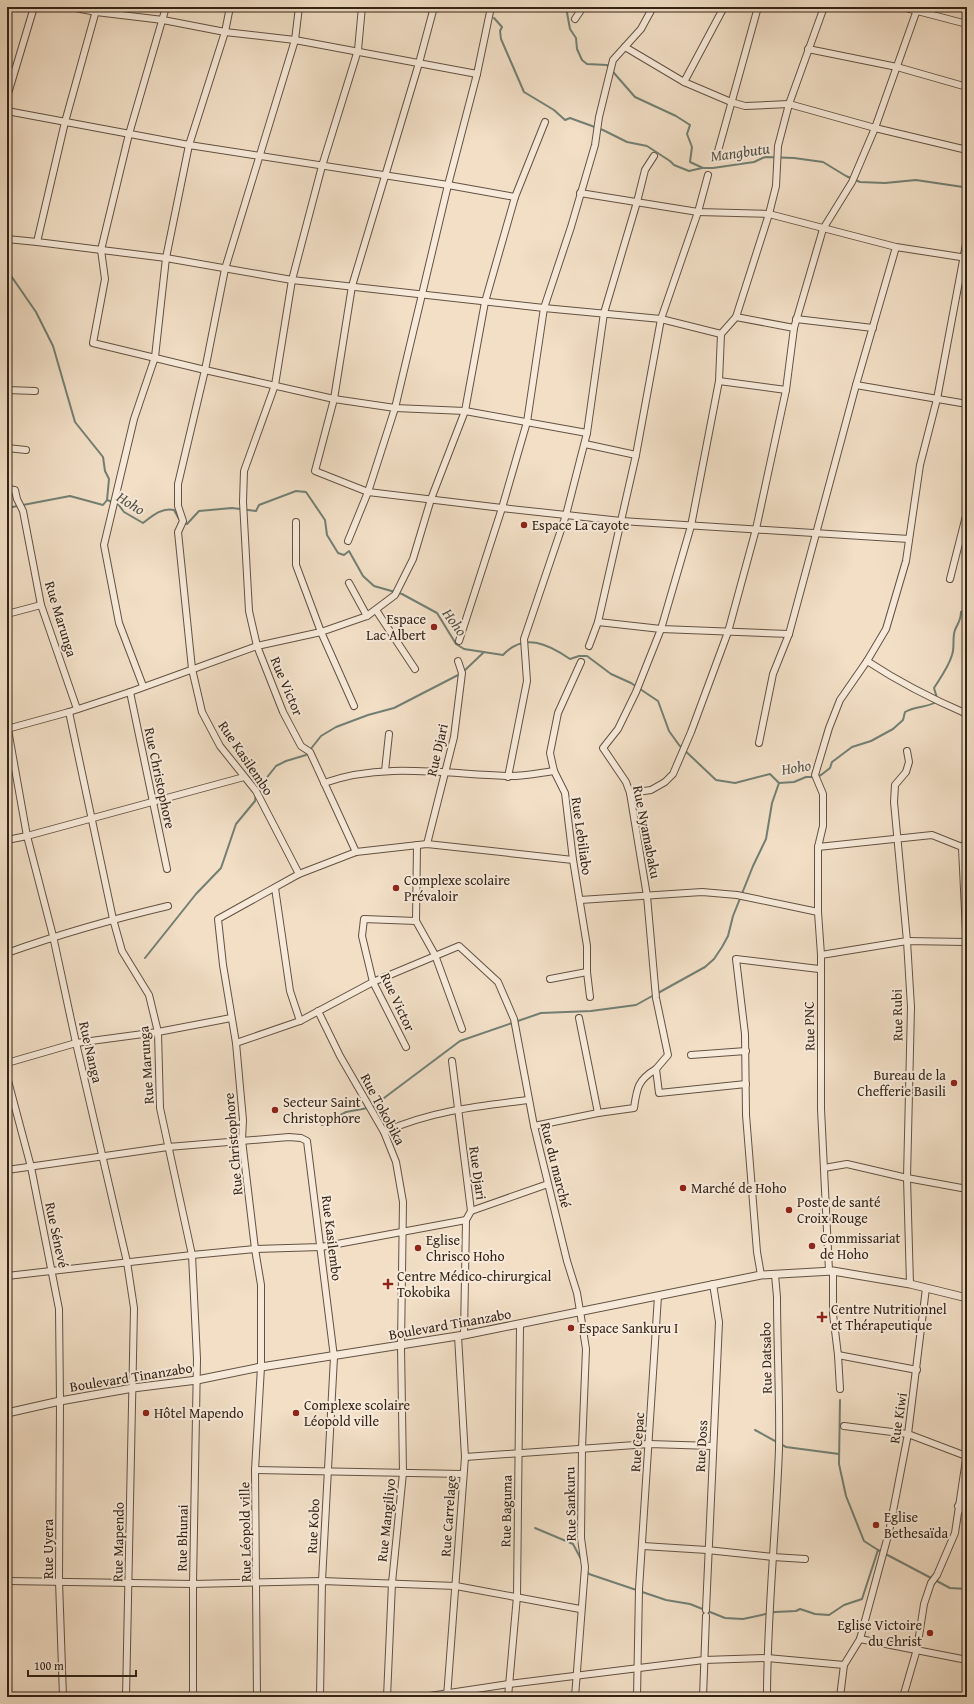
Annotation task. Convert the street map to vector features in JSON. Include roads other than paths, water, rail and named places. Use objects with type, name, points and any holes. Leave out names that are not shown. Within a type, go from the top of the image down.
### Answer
[{"type":"street","points":[[7,97],[34,7]]},
{"type":"street","points":[[71,7],[96,9],[225,32],[295,40],[358,50],[477,74]]},
{"type":"street","points":[[166,7],[129,134],[101,250],[105,279],[93,343],[334,399],[395,408],[464,411],[587,433]]},
{"type":"street","points":[[143,686],[119,623],[104,545],[134,419],[155,357],[166,258],[189,145],[225,32],[230,7]]},
{"type":"street","points":[[205,370],[225,269],[295,40],[299,7]]},
{"type":"street","name":"Rue Victor","points":[[356,852],[310,752],[301,746],[283,712],[257,646],[249,611],[243,502],[244,471],[275,385],[292,280],[322,166],[358,50],[362,7]]},
{"type":"street","points":[[434,7],[419,63],[352,286],[334,399],[315,471],[368,492],[502,508],[621,521],[909,539]]},
{"type":"street","points":[[348,541],[368,492],[395,408],[448,185],[477,74],[491,7]]},
{"type":"street","points":[[575,19],[582,7]]},
{"type":"street","points":[[458,641],[502,508],[526,422],[544,308],[571,227],[595,145],[599,117],[613,60],[640,29],[653,7]]},
{"type":"street","points":[[684,82],[724,7]]},
{"type":"street","points":[[718,151],[758,7]]},
{"type":"street","points":[[661,629],[691,526],[720,381],[721,334],[736,317],[769,214],[776,186],[778,146],[789,104],[824,7]]},
{"type":"street","points":[[902,7],[917,9],[967,24]]},
{"type":"street","points":[[38,242],[65,122],[96,9]]},
{"type":"street","points":[[630,793],[652,790],[665,782],[673,774],[684,749],[728,632],[756,529],[786,390],[796,319],[823,229],[852,182],[875,128],[917,9]]},
{"type":"street","points":[[625,47],[684,82],[731,102],[745,106],[789,104],[875,128],[967,150]]},
{"type":"street","points":[[808,49],[897,67],[967,87]]},
{"type":"street","points":[[7,111],[189,145],[448,185],[516,198]]},
{"type":"street","points":[[7,727],[69,712],[130,692],[143,686],[257,646],[321,632],[367,616],[395,596],[413,559],[431,499],[464,411],[485,302],[516,198],[545,122]]},
{"type":"street","points":[[508,777],[528,681],[526,646],[524,639],[566,515],[585,444],[604,313],[645,170],[654,156]]},
{"type":"street","points":[[589,646],[598,622],[636,454],[661,319],[698,212],[708,175]]},
{"type":"street","points":[[580,193],[698,212],[769,214],[896,247],[965,257]]},
{"type":"street","points":[[7,239],[166,258],[292,280],[485,302],[661,319],[721,334]]},
{"type":"street","points":[[967,239],[965,257],[936,399],[920,465],[906,561],[886,629],[867,661],[930,697],[967,714]]},
{"type":"street","points":[[759,743],[773,674],[788,634],[856,385],[896,247]]},
{"type":"street","points":[[736,317],[794,328]]},
{"type":"street","points":[[796,319],[873,328]]},
{"type":"street","name":"Rue Kasilembo","points":[[205,370],[178,484],[178,506],[183,521],[178,532],[192,669],[202,712],[220,746],[256,791],[299,874]]},
{"type":"street","points":[[720,381],[786,390]]},
{"type":"street","points":[[856,385],[967,404]]},
{"type":"street","points":[[7,390],[35,391]]},
{"type":"street","points":[[585,444],[636,454]]},
{"type":"street","points":[[7,448],[26,450]]},
{"type":"street","name":"Rue Marunga","points":[[7,489],[14,490],[23,511],[41,605],[77,709]]},
{"type":"street","points":[[950,579],[967,512]]},
{"type":"street","points":[[296,522],[296,565],[321,632],[354,706]]},
{"type":"street","points":[[349,583],[367,616]]},
{"type":"street","points":[[7,614],[41,605]]},
{"type":"street","points":[[376,610],[415,669]]},
{"type":"street","points":[[598,622],[661,629],[788,634]]},
{"type":"street","name":"Rue Nyamabaku","points":[[656,1069],[668,1056],[656,995],[647,896],[630,793],[626,782],[603,748],[618,729],[637,690],[661,629]]},
{"type":"street","name":"Rue Djari","points":[[427,844],[454,737],[462,673],[458,661]]},
{"type":"street","name":"Rue PNC","points":[[840,1389],[833,1314],[821,1109],[818,847],[823,820],[823,794],[815,775],[825,741],[840,700],[867,661]]},
{"type":"street","name":"Rue Lebiliabo","points":[[581,662],[558,713],[550,753],[554,771],[565,793],[573,860],[587,946],[587,972],[590,997]]},
{"type":"street","name":"Rue Christophore","points":[[130,692],[167,869]]},
{"type":"street","name":"Rue Marunga","points":[[69,712],[113,919],[122,951],[149,995],[158,1032],[160,1108],[192,1255],[197,1380]]},
{"type":"street","name":"Rue Nanga","points":[[7,727],[27,836],[54,936],[76,1043],[104,1157],[127,1262],[134,1308],[133,1388]]},
{"type":"street","points":[[385,771],[389,734]]},
{"type":"street","name":"Rue Rubi","points":[[907,751],[909,762],[906,772],[895,785],[894,802],[907,941],[911,1007],[907,1178],[910,1284]]},
{"type":"street","points":[[324,783],[338,778],[385,771],[445,772],[508,777],[554,771]]},
{"type":"street","points":[[7,840],[154,803],[244,777]]},
{"type":"street","points":[[818,847],[932,835],[964,849]]},
{"type":"street","points":[[967,840],[964,849],[967,952]]},
{"type":"street","points":[[300,1021],[290,991],[275,888],[299,874],[356,852],[427,844],[573,860]]},
{"type":"street","points":[[417,845],[416,921],[435,955],[462,1029]]},
{"type":"street","name":"Rue Christophore","points":[[261,1367],[261,1285],[255,1249],[242,1140],[242,1120],[236,1043],[231,1018],[218,919],[275,888]]},
{"type":"street","points":[[580,900],[702,892],[737,895],[818,912]]},
{"type":"street","points":[[7,953],[54,936],[113,919],[168,906]]},
{"type":"street","name":"Rue Victor","points":[[406,1048],[373,982],[362,936],[364,919],[416,921]]},
{"type":"street","points":[[820,955],[907,941],[966,942]]},
{"type":"street","name":"Rue du marché","points":[[435,955],[459,946],[498,982],[515,1022],[528,1100],[567,1261],[577,1293],[580,1311]]},
{"type":"street","points":[[236,1043],[300,1021],[373,982],[435,955]]},
{"type":"street","points":[[761,1275],[757,1252],[746,1115],[745,1034],[736,959],[819,969]]},
{"type":"street","points":[[550,979],[587,972]]},
{"type":"street","name":"Rue Tokobika","points":[[318,1011],[340,1056],[384,1132],[396,1162],[404,1202],[401,1346]]},
{"type":"street","points":[[7,1063],[76,1043],[158,1032],[231,1018]]},
{"type":"street","points":[[579,1018],[598,1113]]},
{"type":"street","points":[[691,1055],[746,1051]]},
{"type":"street","name":"Rue Djari","points":[[452,1061],[471,1211],[466,1220],[461,1336]]},
{"type":"street","points":[[534,1126],[598,1113],[634,1108],[637,1088],[644,1077],[656,1069],[659,1093],[746,1084]]},
{"type":"street","name":"Rue Sénevé","points":[[7,1077],[31,1167],[59,1309],[60,1400]]},
{"type":"street","points":[[384,1132],[407,1122],[457,1109],[528,1100]]},
{"type":"street","name":"Rue Kasilembo","points":[[242,1140],[289,1136],[301,1138],[307,1141],[334,1356]]},
{"type":"street","points":[[7,1170],[168,1147],[242,1140]]},
{"type":"street","points":[[824,1168],[847,1164],[907,1178],[967,1189]]},
{"type":"street","points":[[471,1211],[548,1184]]},
{"type":"street","points":[[7,1276],[255,1249],[321,1247],[466,1220]]},
{"type":"street","name":"Boulevard Tinanzabo","points":[[7,1413],[60,1400],[133,1388],[197,1380],[261,1367],[461,1336],[761,1275],[831,1271],[910,1284],[967,1298]]},
{"type":"street","name":"Rue Datsabo","points":[[773,1558],[779,1450],[777,1297],[775,1275]]},
{"type":"street","name":"Rue Doss","points":[[703,1697],[708,1550],[719,1322],[713,1284]]},
{"type":"street","name":"Rue Kiwi","points":[[860,1639],[889,1532],[908,1434],[926,1288]]},
{"type":"street","name":"Rue Cepac","points":[[638,1668],[639,1589],[643,1546],[658,1296]]},
{"type":"street","name":"Rue Sankuru","points":[[575,1697],[580,1609],[585,1567],[582,1538],[582,1448],[586,1349],[580,1311]]},
{"type":"street","name":"Rue Baguma","points":[[508,1697],[517,1596],[520,1325]]},
{"type":"street","name":"Rue Carrelage","points":[[447,1696],[465,1457],[461,1336]]},
{"type":"street","name":"Rue Mangiliyo","points":[[387,1697],[392,1583],[403,1474],[401,1346]]},
{"type":"street","points":[[838,1355],[917,1370]]},
{"type":"street","name":"Rue Kobo","points":[[320,1697],[322,1581],[334,1356]]},
{"type":"street","name":"Rue Léopold ville","points":[[257,1697],[258,1583],[256,1470],[261,1367]]},
{"type":"street","name":"Rue Bhunai","points":[[193,1697],[193,1584],[197,1380]]},
{"type":"street","name":"Rue Mapendo","points":[[126,1697],[130,1582],[133,1388]]},
{"type":"street","name":"Rue Uyera","points":[[60,1400],[59,1581],[63,1697]]},
{"type":"street","points":[[844,1426],[908,1434],[966,1456]]},
{"type":"street","points":[[465,1457],[649,1444],[713,1446]]},
{"type":"street","points":[[903,1697],[917,1649],[924,1604],[931,1583],[937,1575],[955,1533],[967,1453]]},
{"type":"street","points":[[256,1470],[463,1474]]},
{"type":"street","points":[[958,1506],[967,1513]]},
{"type":"street","points":[[643,1546],[708,1550],[773,1558],[805,1559]]},
{"type":"street","points":[[767,1697],[767,1658],[773,1558]]},
{"type":"street","points":[[7,1581],[193,1584],[322,1581],[456,1586],[517,1596],[580,1609]]},
{"type":"street","points":[[840,1697],[844,1665],[860,1639],[967,1660]]},
{"type":"street","points":[[422,1697],[447,1696],[509,1684],[704,1660],[767,1658],[844,1665]]},
{"type":"street","points":[[637,1697],[638,1668]]},
{"type":"waterway","name":"Mangbutu","points":[[566,7],[570,29],[576,38],[577,49],[582,60],[587,64],[607,65],[635,97],[676,116],[690,125],[687,134],[692,147],[690,162],[703,168],[754,162],[765,157],[794,158],[823,162],[846,176],[860,182],[885,183],[916,180],[963,187],[967,186]]},
{"type":"waterway","points":[[494,18],[502,27],[500,31],[501,39],[524,92],[554,110],[565,120],[570,118],[603,130],[627,142],[647,146],[674,165],[689,171],[702,168]]},
{"type":"waterway","name":"Hoho","points":[[7,270],[36,312],[53,346],[75,422],[103,457],[105,471],[109,479],[107,500]]},
{"type":"waterway","name":"Hoho","points":[[184,523],[187,524],[199,511],[232,508],[256,511],[259,505],[296,491],[306,492],[325,520],[327,535],[338,553],[344,555],[349,551],[363,576],[374,586],[402,594],[437,613],[456,644],[464,649],[503,655],[511,648],[528,642],[545,645],[570,659],[579,656],[587,656],[611,674],[631,683],[658,701],[669,731],[679,745],[716,780],[735,783],[770,774],[779,783]]},
{"type":"waterway","points":[[7,508],[70,496],[103,505],[107,500]]},
{"type":"waterway","name":"Hoho","points":[[107,500],[118,504],[124,512],[143,523],[157,513],[170,509],[174,510],[179,519]]},
{"type":"waterway","name":"Hoho","points":[[937,698],[934,688],[951,659],[954,633],[960,619],[961,612],[967,609]]},
{"type":"waterway","points":[[257,790],[276,766],[286,761],[306,755],[321,736],[336,727],[368,715],[394,708],[462,673],[484,652]]},
{"type":"waterway","name":"Hoho","points":[[779,783],[794,782],[806,777],[816,777],[821,775],[830,768],[832,762],[852,747],[871,741],[893,729],[903,720],[905,712],[936,702]]},
{"type":"waterway","points":[[658,993],[705,967],[714,959],[722,947],[728,936],[733,916],[753,866],[766,839],[772,803],[779,783]]},
{"type":"waterway","points":[[145,958],[196,894],[221,868],[236,824],[255,801],[256,794]]},
{"type":"waterway","points":[[372,1107],[460,1041],[541,1013],[591,1011],[636,1005],[654,995]]},
{"type":"waterway","points":[[322,1125],[346,1112],[368,1108]]},
{"type":"waterway","points":[[840,1400],[839,1464],[846,1496],[864,1541],[950,1588],[967,1589]]},
{"type":"waterway","points":[[755,1430],[786,1447],[839,1454]]},
{"type":"waterway","points":[[535,1528],[573,1544],[582,1561]]},
{"type":"waterway","points":[[586,1570],[589,1574],[666,1600],[690,1604],[725,1618],[743,1619],[775,1612],[796,1611],[800,1609],[815,1614],[829,1615],[844,1605],[862,1599],[878,1550]]},
{"type":"place","name":"Espace La cayote","points":[[524,525]]},
{"type":"place","name":"Espace Lac Albert","points":[[434,627]]},
{"type":"place","name":"Complexe scolaire Prévaloir","points":[[396,888]]},
{"type":"place","name":"Bureau de la Chefferie Basili","points":[[954,1083]]},
{"type":"place","name":"Secteur Saint Christophore","points":[[275,1110]]},
{"type":"place","name":"Marché de Hoho","points":[[683,1188]]},
{"type":"place","name":"Poste de santé Croix Rouge","points":[[789,1210]]},
{"type":"place","name":"Commissariat de Hoho","points":[[812,1246]]},
{"type":"place","name":"Eglise Chrisco Hoho","points":[[418,1248]]},
{"type":"place","name":"Centre Médico-chirurgical Tokobika","points":[[388,1284]]},
{"type":"place","name":"Centre Nutritionnel et Thérapeutique","points":[[822,1317]]},
{"type":"place","name":"Espace Sankuru I","points":[[571,1328]]},
{"type":"place","name":"Hôtel Mapendo","points":[[146,1413]]},
{"type":"place","name":"Complexe scolaire Léopold ville","points":[[296,1413]]},
{"type":"place","name":"Eglise Bethesaïda","points":[[876,1525]]},
{"type":"place","name":"Eglise Victoire du Christ","points":[[930,1633]]}]
